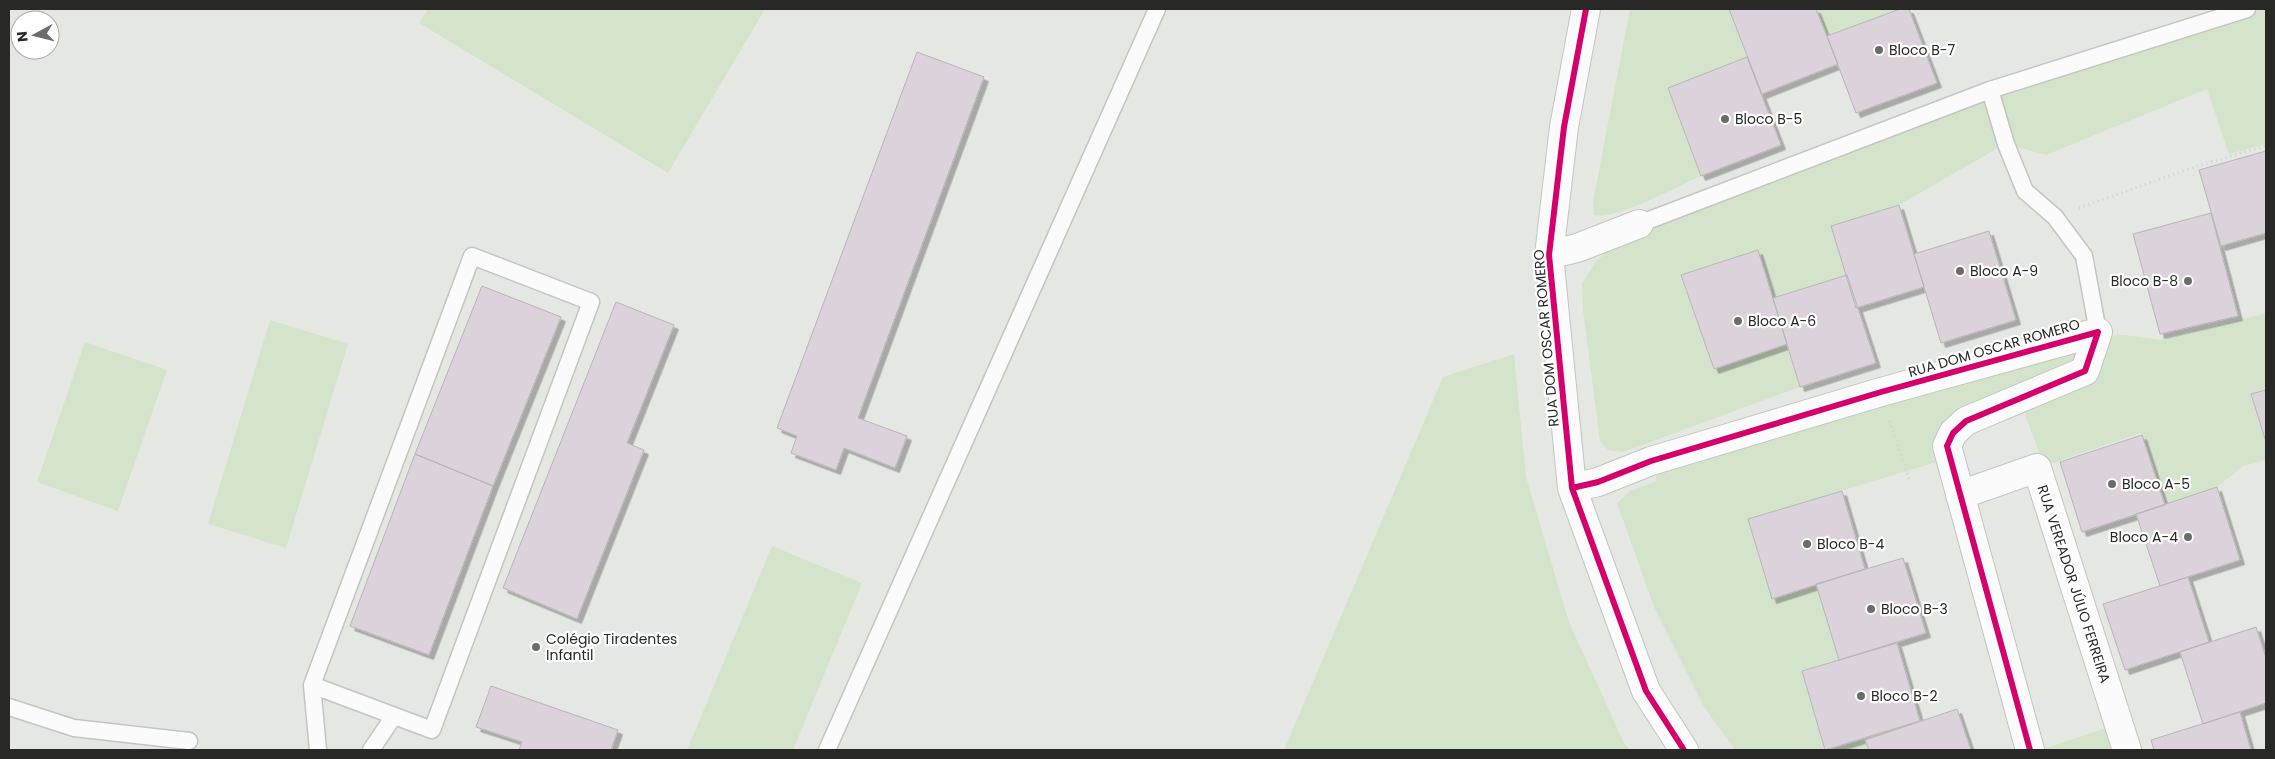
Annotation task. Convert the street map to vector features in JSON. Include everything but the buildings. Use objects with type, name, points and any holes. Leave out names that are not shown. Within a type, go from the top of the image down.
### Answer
[{"type":"street","name":"RUA DOM OSCAR ROMERO","points":[[1586,9],[1564,128],[1549,255],[1572,488],[1646,691],[1684,750]]},
{"type":"street","points":[[1549,255],[1577,248],[1639,224]]},
{"type":"street","name":"RUA DOM OSCAR ROMERO","points":[[1572,488],[1598,482],[1651,462],[1881,392],[2098,332]]},
{"type":"street","name":"RUA DOM OSCAR ROMERO","points":[[2030,750],[1947,446],[1953,433],[1966,421],[2085,371],[2098,332]]},
{"type":"street","name":"RUA VEREADOR JÚLIO FERREIRA","points":[[1960,495],[2037,468],[2127,750]]},
{"type":"lane","points":[[827,750],[1157,9]]},
{"type":"lane","points":[[1639,224],[1990,90],[2247,9]]},
{"type":"lane","points":[[1990,90],[2006,144],[2025,191],[2055,217],[2084,256],[2098,332]]},
{"type":"lane","points":[[312,685],[432,730],[591,302],[472,256],[312,685],[318,750]]},
{"type":"lane","points":[[9,707],[74,728],[189,741]]},
{"type":"lane","points":[[371,750],[394,716]]},
{"type":"path","points":[[1916,9],[1919,15]]},
{"type":"path","points":[[2055,217],[2197,166],[2266,146]]},
{"type":"path","points":[[1889,418],[1909,479]]},
{"type":"green space","points":[[428,9],[765,9],[668,173],[419,23]]},
{"type":"green space","points":[[1630,9],[1729,9],[1747,57],[1668,89],[1701,176],[1631,208],[1616,213],[1594,215],[1593,202]]},
{"type":"green space","points":[[1816,9],[1900,9],[1827,36]]},
{"type":"green space","points":[[2248,9],[2266,9],[2266,144],[2229,154],[2207,89],[2046,155],[2005,144],[1899,205],[1832,226],[1847,275],[1773,298],[1758,250],[1681,275],[1714,369],[1787,344],[1800,387],[1623,452],[1608,450],[1600,441],[1583,310],[1582,283],[1596,261],[1639,224],[1990,90]]},
{"type":"green space","points":[[2266,313],[2266,390],[2251,394],[2266,442],[2266,460],[2243,466],[2217,487],[2165,505],[2141,433],[2044,466],[2022,406],[1966,421],[1950,458],[1748,519],[1816,584],[1839,660],[1802,671],[1825,750],[1735,750],[1704,707],[1654,607],[1617,503],[1630,491],[1657,481],[1651,461],[2101,337],[2124,335],[2161,340]]},
{"type":"green space","points":[[270,320],[348,344],[286,548],[208,524]]},
{"type":"green space","points":[[85,342],[167,370],[118,511],[37,482]]},
{"type":"green space","points":[[1514,354],[1526,477],[1569,622],[1624,743],[1630,750],[1284,750],[1443,377]]},
{"type":"green space","points":[[772,546],[862,583],[793,750],[687,750]]},
{"type":"green space","points":[[2118,724],[2127,750],[2040,750]]},
{"type":"green space","points":[[1865,740],[1869,750],[1827,750]]},
{"type":"cycle path","points":[[1586,9],[1564,127],[1549,255],[1572,488],[1646,691],[1684,750]]},
{"type":"cycle path","points":[[1572,488],[1598,482],[1651,461],[1881,392],[2098,332],[2085,371],[1966,421],[1953,433],[1947,446],[2030,750]]},
{"type":"place","name":"Bloco B-7","points":[[1879,50]]},
{"type":"place","name":"Bloco B-5","points":[[1725,119]]},
{"type":"place","name":"Bloco A-9","points":[[1960,271]]},
{"type":"place","name":"Bloco B-8","points":[[2188,281]]},
{"type":"place","name":"Bloco A-6","points":[[1738,321]]},
{"type":"place","name":"Bloco A-5","points":[[2112,484]]},
{"type":"place","name":"Bloco A-4","points":[[2188,537]]},
{"type":"place","name":"Bloco B-4","points":[[1807,544]]},
{"type":"place","name":"Bloco B-3","points":[[1871,609]]},
{"type":"place","name":"Colégio Tiradentes Infantil","points":[[536,647]]},
{"type":"place","name":"Bloco B-2","points":[[1861,696]]}]
